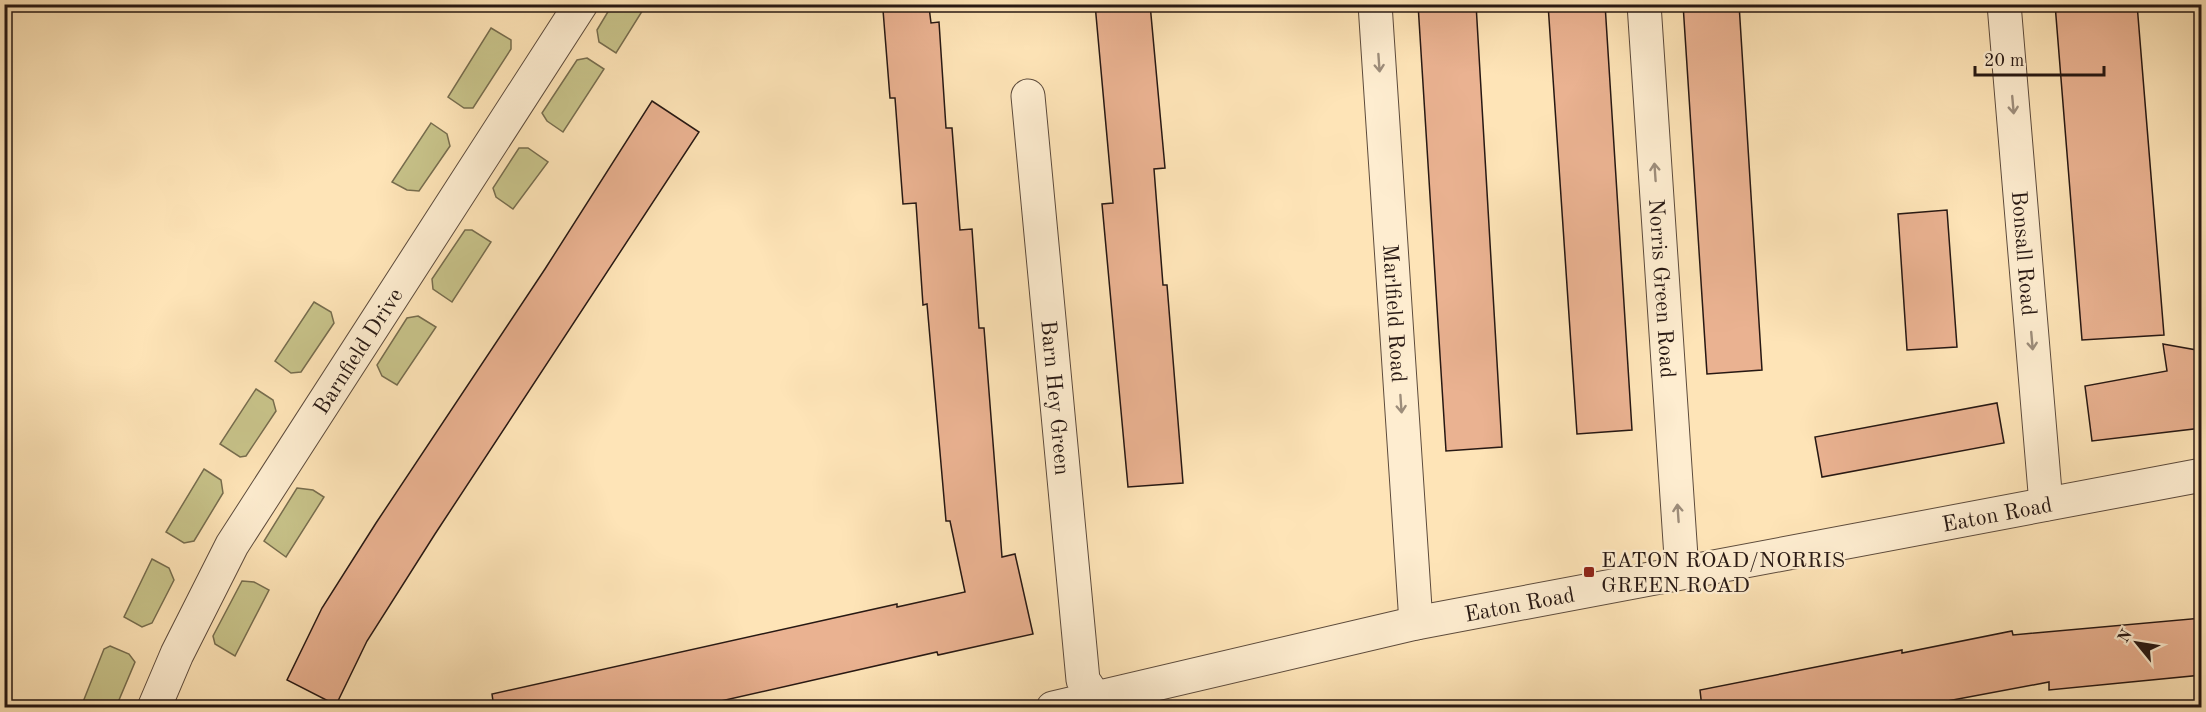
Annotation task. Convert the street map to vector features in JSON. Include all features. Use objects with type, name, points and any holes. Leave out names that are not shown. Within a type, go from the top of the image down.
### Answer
[{"type":"street","name":"Barnfield Drive","points":[[153,708],[177,654],[232,545],[581,4]]},
{"type":"street","name":"Marlfield Road","points":[[1375,4],[1416,622]]},
{"type":"street","name":"Norris Green Road","points":[[1644,4],[1682,572]]},
{"type":"street","name":"Bonsall Road","points":[[2004,4],[2046,504]]},
{"type":"street","name":"Barn Hey Green","points":[[1028,96],[1083,680],[1098,703]]},
{"type":"street","name":"Eaton Road","points":[[1053,708],[1098,703],[1416,622],[2202,476]]},
{"type":"shaded area","points":[[612,5],[646,5],[616,53],[599,42],[597,30]]},
{"type":"shaded area","points":[[491,28],[511,40],[511,49],[473,108],[464,108],[448,97]]},
{"type":"shaded area","points":[[587,58],[604,69],[563,132],[547,121],[542,113],[577,60]]},
{"type":"shaded area","points":[[431,123],[447,134],[450,146],[419,191],[407,190],[392,182]]},
{"type":"shaded area","points":[[519,148],[528,148],[548,162],[513,209],[496,197],[493,188]]},
{"type":"shaded area","points":[[465,230],[472,230],[491,242],[452,302],[433,289],[432,279]]},
{"type":"shaded area","points":[[314,302],[331,312],[334,323],[301,372],[291,373],[275,361]]},
{"type":"shaded area","points":[[418,316],[436,327],[397,385],[382,376],[377,365],[407,318]]},
{"type":"shaded area","points":[[256,389],[273,400],[276,411],[246,456],[240,457],[220,444]]},
{"type":"shaded area","points":[[204,469],[221,480],[223,493],[194,541],[184,543],[166,532]]},
{"type":"shaded area","points":[[297,488],[313,490],[324,497],[286,557],[264,541]]},
{"type":"shaded area","points":[[152,559],[169,568],[174,580],[152,623],[142,627],[124,617]]},
{"type":"shaded area","points":[[242,581],[254,582],[269,590],[235,656],[215,644],[213,636]]},
{"type":"shaded area","points":[[110,646],[129,654],[135,662],[116,707],[81,707],[104,649]]},
{"type":"building","points":[[1095,4],[1150,4],[1165,168],[1154,169],[1163,285],[1167,285],[1183,483],[1128,487],[1102,204],[1113,203]]},
{"type":"building","points":[[1418,4],[1476,4],[1502,447],[1446,451]]},
{"type":"building","points":[[1548,4],[1605,4],[1632,430],[1577,434]]},
{"type":"building","points":[[1683,4],[1739,4],[1762,370],[1707,374]]},
{"type":"building","points":[[2055,4],[2137,4],[2164,335],[2082,340]]},
{"type":"building","points":[[929,7],[931,23],[939,22],[946,128],[952,128],[960,230],[972,229],[979,328],[984,328],[1002,557],[1015,554],[1033,634],[938,655],[937,652],[690,708],[494,708],[492,694],[897,604],[897,607],[965,592],[950,521],[946,521],[927,304],[923,305],[916,203],[903,204],[895,98],[890,98],[883,10]]},
{"type":"building","points":[[652,101],[699,132],[367,641],[336,705],[287,680],[322,608],[545,269]]},
{"type":"building","points":[[1947,210],[1957,347],[1907,350],[1898,214]]},
{"type":"building","points":[[2163,344],[2202,351],[2202,428],[2092,441],[2085,386],[2167,371]]},
{"type":"building","points":[[1997,403],[2004,443],[1822,477],[1815,437]]},
{"type":"building","points":[[2202,618],[2202,675],[2049,690],[2049,682],[1910,708],[1702,708],[1700,690],[1902,650],[1902,653],[2012,631],[2013,635]]},
{"type":"place","name":"EATON ROAD/NORRIS GREEN ROAD","points":[[1589,572]]}]
